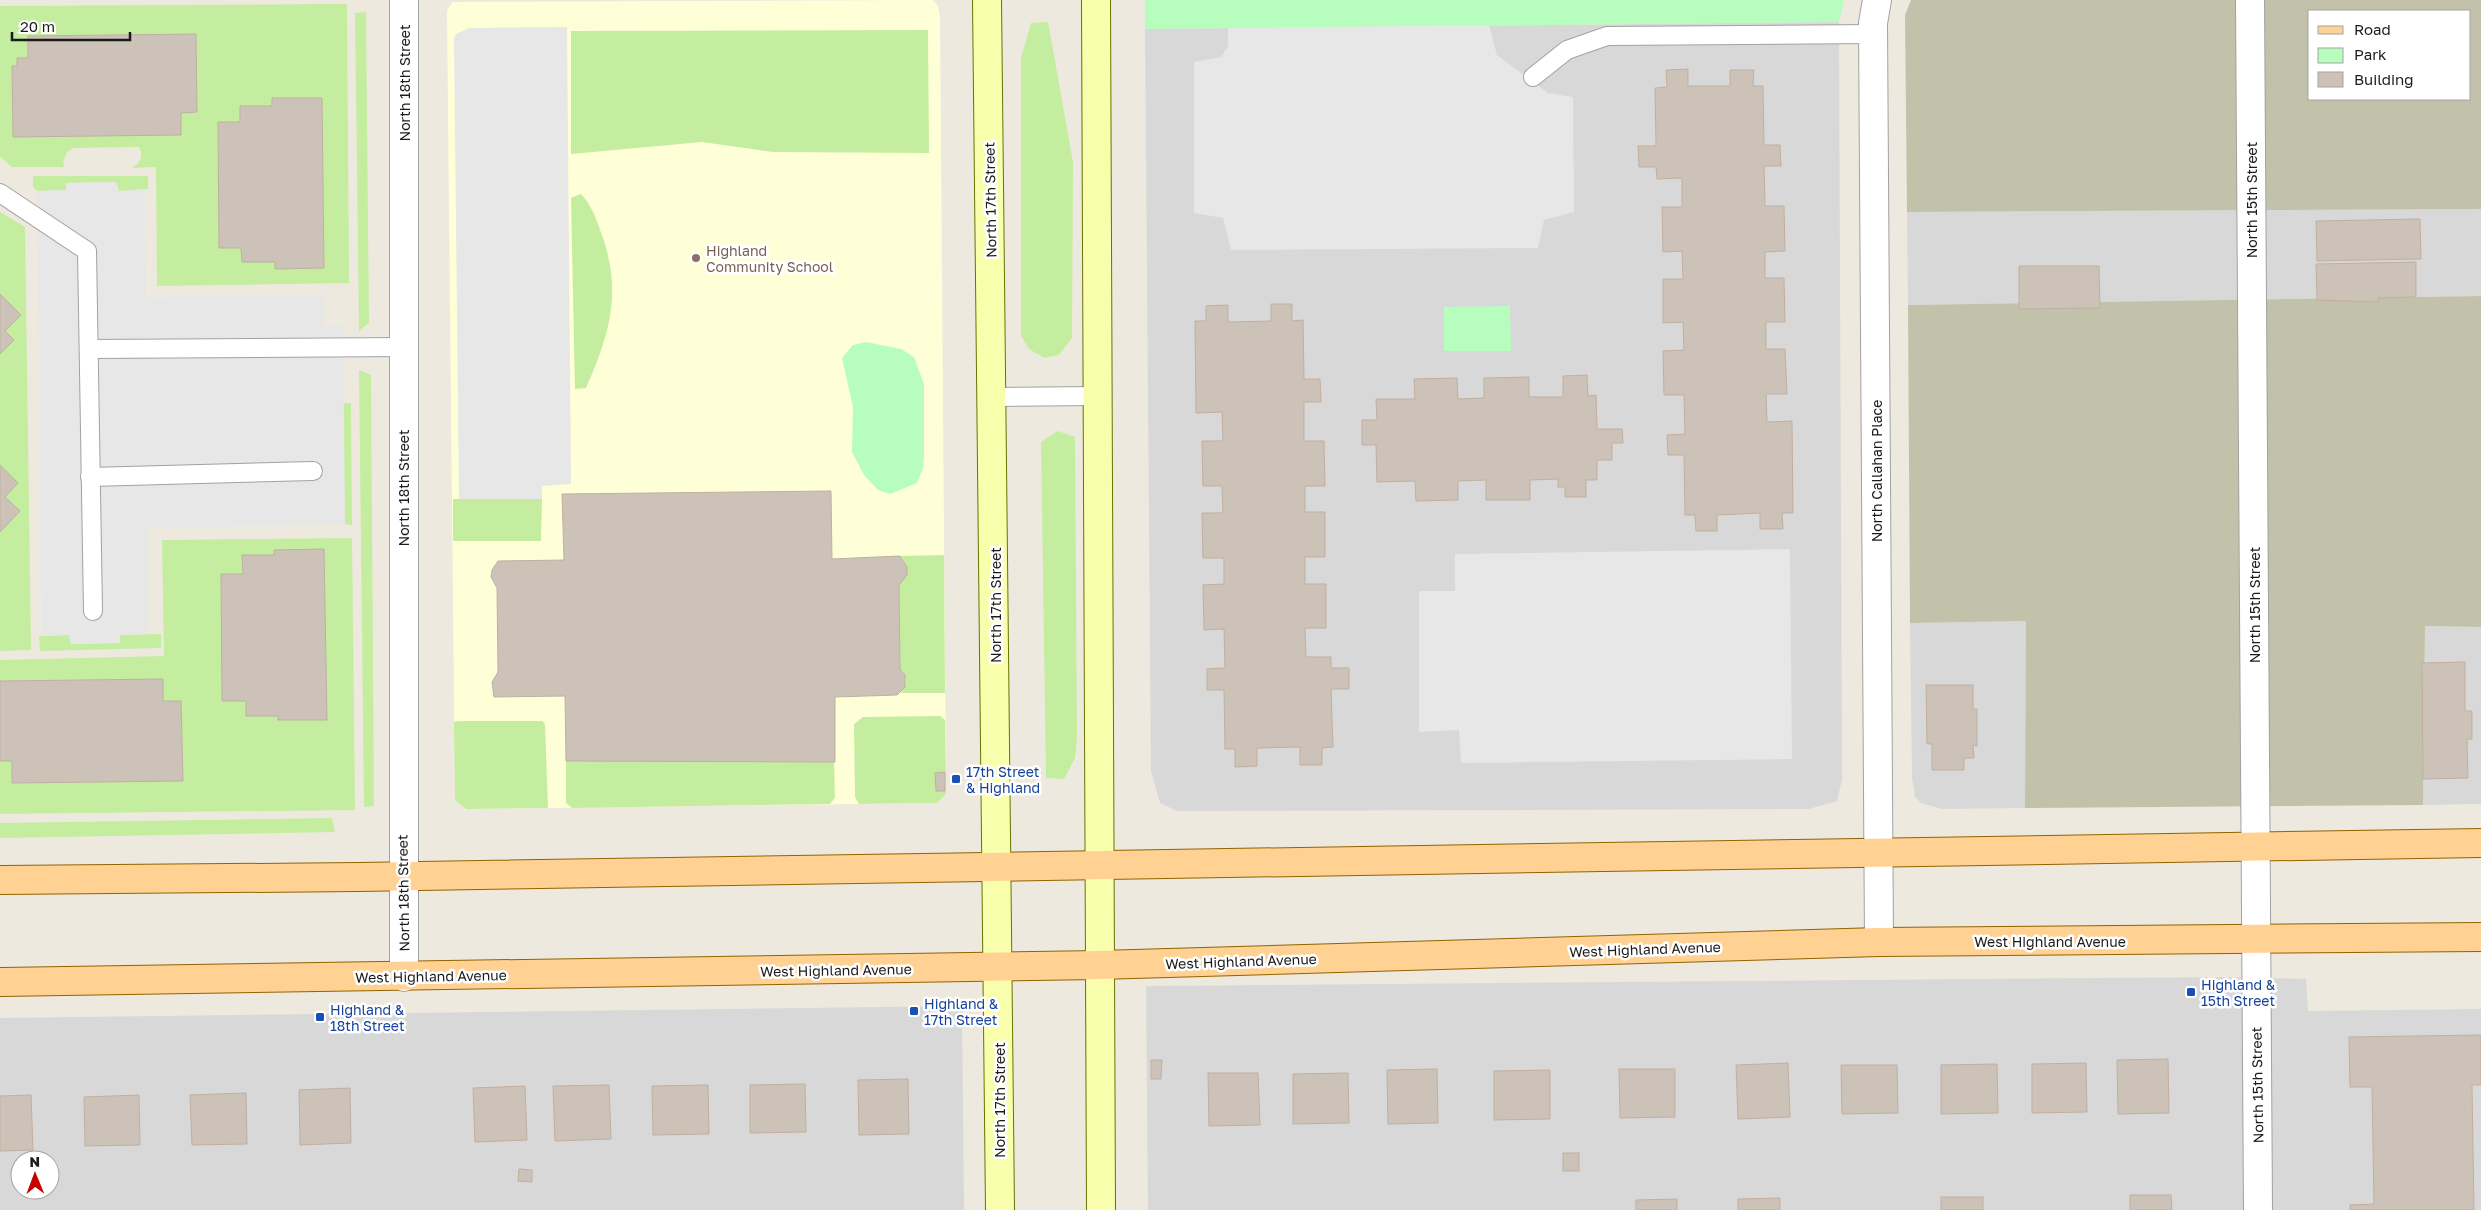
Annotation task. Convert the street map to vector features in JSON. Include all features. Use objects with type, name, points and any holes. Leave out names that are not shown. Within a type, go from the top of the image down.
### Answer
[{"type":"main road","name":"North 17th Street","points":[[987,0],[993,397],[1000,1210]]},
{"type":"main road","points":[[1096,0],[1101,1210]]},
{"type":"main road","points":[[0,880],[1100,866],[2255,845],[2481,843]]},
{"type":"main road","name":"West Highland Avenue","points":[[0,982],[1099,965],[1879,942],[2481,937]]},
{"type":"street","name":"North 18th Street","points":[[404,0],[404,977]]},
{"type":"street","name":"North Callahan Place","points":[[1877,0],[1874,34],[1879,942]]},
{"type":"street","name":"North 15th Street","points":[[2250,0],[2258,1210]]},
{"type":"lane","points":[[1533,77],[1567,50],[1607,36],[1874,34]]},
{"type":"lane","points":[[0,193],[87,251],[93,611]]},
{"type":"lane","points":[[89,350],[404,347]]},
{"type":"lane","points":[[993,397],[1098,396]]},
{"type":"lane","points":[[90,476],[313,471]]},
{"type":"shaded area","name":"Highland Community School","points":[[933,0],[938,6],[940,17],[946,794],[937,803],[466,809],[455,800],[447,10],[453,2]]},
{"type":"shaded area","points":[[1911,0],[2481,0],[2481,209],[1907,212],[1905,15]]},
{"type":"shaded area","points":[[1839,22],[1842,780],[1837,801],[1809,809],[1177,811],[1160,803],[1151,771],[1145,29]]},
{"type":"shaded area","points":[[1489,25],[1497,55],[1548,93],[1573,97],[1574,212],[1544,220],[1538,248],[1231,250],[1223,218],[1194,213],[1194,62],[1221,57],[1228,46],[1228,28]]},
{"type":"shaded area","points":[[567,27],[571,484],[542,486],[542,499],[459,499],[454,37],[456,34],[469,28]]},
{"type":"shaded area","points":[[116,182],[119,191],[145,190],[146,298],[324,295],[324,326],[343,326],[345,524],[147,528],[148,634],[120,635],[120,643],[71,644],[69,635],[42,636],[37,191],[66,190],[66,183]]},
{"type":"shaded area","points":[[2481,209],[2481,296],[1908,305],[1907,212]]},
{"type":"shaded area","points":[[2481,296],[2481,627],[2425,626],[2423,805],[2025,808],[2026,621],[1910,623],[1908,305]]},
{"type":"shaded area","points":[[1790,549],[1792,759],[1461,763],[1459,730],[1419,732],[1419,591],[1455,591],[1455,554]]},
{"type":"shaded area","points":[[2026,621],[2025,808],[1942,809],[1921,803],[1915,797],[1912,777],[1910,623]]},
{"type":"shaded area","points":[[2425,626],[2481,627],[2481,804],[2423,805]]},
{"type":"shaded area","points":[[2225,977],[2306,979],[2308,1011],[2481,1009],[2481,1210],[1148,1210],[1146,986]]},
{"type":"shaded area","points":[[962,1006],[964,1210],[0,1210],[0,1018]]},
{"type":"green space","points":[[1145,0],[1844,0],[1839,22],[1145,29]]},
{"type":"green space","points":[[347,4],[349,283],[157,286],[156,167],[132,168],[140,159],[139,147],[73,148],[67,152],[63,163],[65,167],[12,167],[0,157],[0,6]],"holes":[[[196,34],[197,112],[181,113],[181,135],[13,137],[12,66],[17,66],[17,58],[28,58],[28,36]],[[272,98],[322,98],[324,268],[275,269],[275,262],[242,262],[241,248],[219,248],[218,123],[240,122],[240,106],[272,106]]]},
{"type":"green space","points":[[366,12],[369,323],[359,331],[355,13]]},
{"type":"green space","points":[[1048,22],[1073,162],[1072,338],[1059,355],[1044,358],[1029,349],[1021,336],[1021,58],[1031,23]]},
{"type":"green space","points":[[928,30],[929,153],[773,152],[702,142],[571,154],[571,31]]},
{"type":"green space","points":[[33,176],[148,176],[148,189],[119,191],[116,182],[66,183],[66,190],[37,191],[33,187]]},
{"type":"green space","points":[[581,194],[592,209],[603,238],[609,258],[612,296],[606,332],[594,369],[586,388],[575,389],[571,198]]},
{"type":"green space","points":[[0,212],[25,227],[31,650],[0,651],[0,532],[20,511],[5,497],[18,483],[0,465],[0,354],[14,340],[5,331],[0,294]]},
{"type":"green space","points":[[1510,306],[1511,351],[1444,351],[1444,307]]},
{"type":"green space","points":[[866,342],[901,349],[914,357],[924,384],[923,468],[917,483],[890,494],[878,490],[864,475],[852,452],[853,407],[842,358],[853,345]]},
{"type":"green space","points":[[359,370],[371,375],[374,806],[364,807]]},
{"type":"green space","points":[[351,403],[352,525],[345,524],[343,422],[122,405]]},
{"type":"green space","points":[[1058,431],[1075,437],[1077,737],[1075,758],[1064,779],[1046,778],[1041,442]]},
{"type":"green space","points":[[453,499],[542,499],[541,541],[453,541]]},
{"type":"green space","points":[[352,538],[355,810],[0,814],[0,761],[12,761],[13,783],[183,781],[181,701],[163,701],[163,679],[0,681],[0,660],[164,656],[162,540]],"holes":[[[275,550],[324,550],[326,720],[278,720],[278,716],[246,716],[246,701],[222,701],[221,574],[243,574],[243,555],[274,555]]]},
{"type":"green space","points":[[944,555],[945,693],[901,693],[906,681],[903,671],[900,669],[899,585],[904,578],[906,567],[900,556]]},
{"type":"green space","points":[[161,634],[161,648],[40,651],[39,636],[69,635],[71,644],[119,643],[120,635]]},
{"type":"green space","points":[[940,716],[945,720],[946,794],[937,803],[859,804],[855,797],[854,724],[863,717]]},
{"type":"green space","points":[[542,721],[545,724],[548,808],[466,809],[455,800],[454,722]]},
{"type":"green space","points":[[566,761],[834,762],[835,798],[830,804],[572,808],[566,803]]},
{"type":"green space","points":[[332,818],[335,832],[0,838],[0,823]]},
{"type":"building","points":[[196,34],[197,112],[181,113],[181,135],[13,137],[12,66],[17,66],[17,58],[28,58],[28,36]]},
{"type":"building","points":[[1688,69],[1688,86],[1730,86],[1730,70],[1754,70],[1753,86],[1763,86],[1764,145],[1780,145],[1781,166],[1764,166],[1765,206],[1784,206],[1785,251],[1765,252],[1765,278],[1784,278],[1785,322],[1766,322],[1766,349],[1785,349],[1787,394],[1766,394],[1767,422],[1792,421],[1793,513],[1782,513],[1783,529],[1760,529],[1760,513],[1717,515],[1717,531],[1696,531],[1695,515],[1685,515],[1684,455],[1668,455],[1667,435],[1685,434],[1684,395],[1664,395],[1663,351],[1684,350],[1683,322],[1663,323],[1663,279],[1683,279],[1682,251],[1663,252],[1662,207],[1682,207],[1682,178],[1657,179],[1656,167],[1639,167],[1638,146],[1656,146],[1655,88],[1667,87],[1666,70]]},
{"type":"building","points":[[272,98],[322,98],[324,268],[275,269],[275,262],[242,262],[241,248],[219,248],[218,122],[240,122],[240,106],[272,106]]},
{"type":"building","points":[[2420,219],[2421,259],[2317,261],[2316,221]]},
{"type":"building","points":[[2416,262],[2416,297],[2378,298],[2378,302],[2317,300],[2316,264]]},
{"type":"building","points":[[2019,266],[2099,266],[2100,308],[2019,309]]},
{"type":"building","points":[[0,294],[21,315],[5,331],[14,340],[0,354]]},
{"type":"building","points":[[1271,304],[1292,304],[1292,321],[1303,320],[1304,379],[1320,379],[1321,402],[1304,402],[1304,441],[1324,441],[1325,486],[1305,486],[1305,512],[1325,512],[1325,557],[1305,557],[1305,584],[1326,584],[1326,628],[1305,628],[1306,657],[1331,657],[1331,668],[1349,668],[1349,689],[1331,689],[1333,747],[1322,748],[1322,765],[1300,765],[1300,747],[1257,748],[1257,766],[1235,767],[1235,749],[1225,749],[1224,690],[1207,690],[1207,669],[1225,668],[1224,629],[1204,630],[1203,585],[1224,584],[1224,558],[1203,558],[1202,513],[1223,513],[1222,486],[1203,486],[1202,441],[1223,441],[1222,412],[1196,413],[1195,321],[1206,321],[1206,306],[1228,305],[1228,322],[1271,321]]},
{"type":"building","points":[[1587,375],[1588,396],[1596,395],[1597,429],[1622,429],[1623,443],[1612,443],[1612,460],[1597,460],[1597,480],[1586,480],[1586,497],[1565,497],[1565,487],[1558,487],[1558,479],[1530,480],[1530,500],[1486,500],[1486,480],[1458,481],[1458,500],[1416,501],[1415,481],[1377,482],[1376,445],[1362,445],[1362,420],[1377,420],[1376,399],[1415,399],[1414,379],[1457,378],[1458,399],[1484,398],[1484,378],[1529,377],[1529,397],[1563,397],[1563,376]]},
{"type":"building","points":[[0,465],[18,483],[5,497],[20,511],[0,532]]},
{"type":"building","points":[[831,491],[832,559],[900,556],[907,567],[907,575],[899,585],[900,669],[905,675],[905,687],[897,695],[835,697],[835,762],[566,761],[565,696],[494,697],[492,682],[498,672],[497,588],[491,577],[492,570],[498,561],[564,560],[562,494]]},
{"type":"building","points":[[324,549],[327,720],[278,720],[278,716],[246,716],[246,701],[222,701],[221,574],[243,574],[242,555],[274,555],[274,550]]},
{"type":"building","points":[[2465,662],[2465,711],[2472,711],[2472,739],[2467,739],[2468,778],[2423,779],[2422,663]]},
{"type":"building","points":[[163,679],[163,701],[181,701],[183,781],[12,783],[12,761],[0,761],[0,681]]},
{"type":"building","points":[[1926,685],[1973,685],[1973,709],[1977,709],[1977,746],[1973,745],[1974,758],[1964,758],[1964,770],[1932,770],[1932,744],[1927,744]]},
{"type":"building","points":[[945,772],[945,791],[936,791],[935,773]]},
{"type":"building","points":[[2481,1035],[2481,1085],[2472,1085],[2474,1210],[2350,1210],[2350,1205],[2374,1204],[2372,1087],[2350,1087],[2349,1037]]},
{"type":"building","points":[[2168,1059],[2169,1113],[2118,1114],[2117,1060]]},
{"type":"building","points":[[1151,1060],[1162,1060],[1161,1079],[1151,1079]]},
{"type":"building","points":[[1788,1063],[1790,1117],[1738,1119],[1736,1065]]},
{"type":"building","points":[[2086,1063],[2087,1112],[2032,1113],[2032,1064]]},
{"type":"building","points":[[1997,1064],[1998,1113],[1941,1114],[1941,1065]]},
{"type":"building","points":[[1841,1065],[1897,1065],[1898,1113],[1842,1114]]},
{"type":"building","points":[[1437,1069],[1438,1123],[1388,1124],[1387,1070]]},
{"type":"building","points":[[1619,1069],[1675,1069],[1675,1117],[1620,1118]]},
{"type":"building","points":[[1550,1070],[1550,1119],[1494,1120],[1494,1071]]},
{"type":"building","points":[[1208,1073],[1258,1073],[1260,1125],[1209,1126]]},
{"type":"building","points":[[1348,1073],[1349,1123],[1293,1124],[1293,1074]]},
{"type":"building","points":[[908,1079],[909,1134],[859,1135],[858,1080]]},
{"type":"building","points":[[805,1084],[806,1132],[750,1133],[750,1085]]},
{"type":"building","points":[[609,1085],[611,1139],[555,1141],[553,1086]]},
{"type":"building","points":[[708,1085],[709,1134],[653,1135],[652,1086]]},
{"type":"building","points":[[525,1086],[527,1140],[475,1142],[473,1088]]},
{"type":"building","points":[[350,1088],[351,1143],[300,1145],[299,1090]]},
{"type":"building","points":[[246,1093],[247,1144],[192,1145],[190,1095]]},
{"type":"building","points":[[31,1095],[33,1150],[0,1151],[0,1096]]},
{"type":"building","points":[[139,1095],[140,1145],[85,1146],[84,1097]]},
{"type":"building","points":[[1563,1153],[1579,1153],[1579,1171],[1563,1171]]},
{"type":"building","points":[[519,1169],[532,1170],[532,1182],[518,1181]]},
{"type":"building","points":[[2130,1195],[2171,1195],[2172,1210],[2130,1210]]},
{"type":"building","points":[[1941,1197],[1983,1197],[1983,1210],[1941,1210]]},
{"type":"building","points":[[1780,1198],[1780,1210],[1738,1210],[1738,1199]]},
{"type":"building","points":[[1677,1199],[1677,1210],[1636,1210],[1636,1200]]},
{"type":"place","name":"Highland Community School","points":[[696,258]]},
{"type":"place","name":"17th Street & Highland","points":[[956,779]]},
{"type":"place","name":"Highland & 15th Street","points":[[2191,992]]},
{"type":"place","name":"Highland & 17th Street","points":[[914,1011]]},
{"type":"place","name":"Highland & 18th Street","points":[[320,1017]]}]
